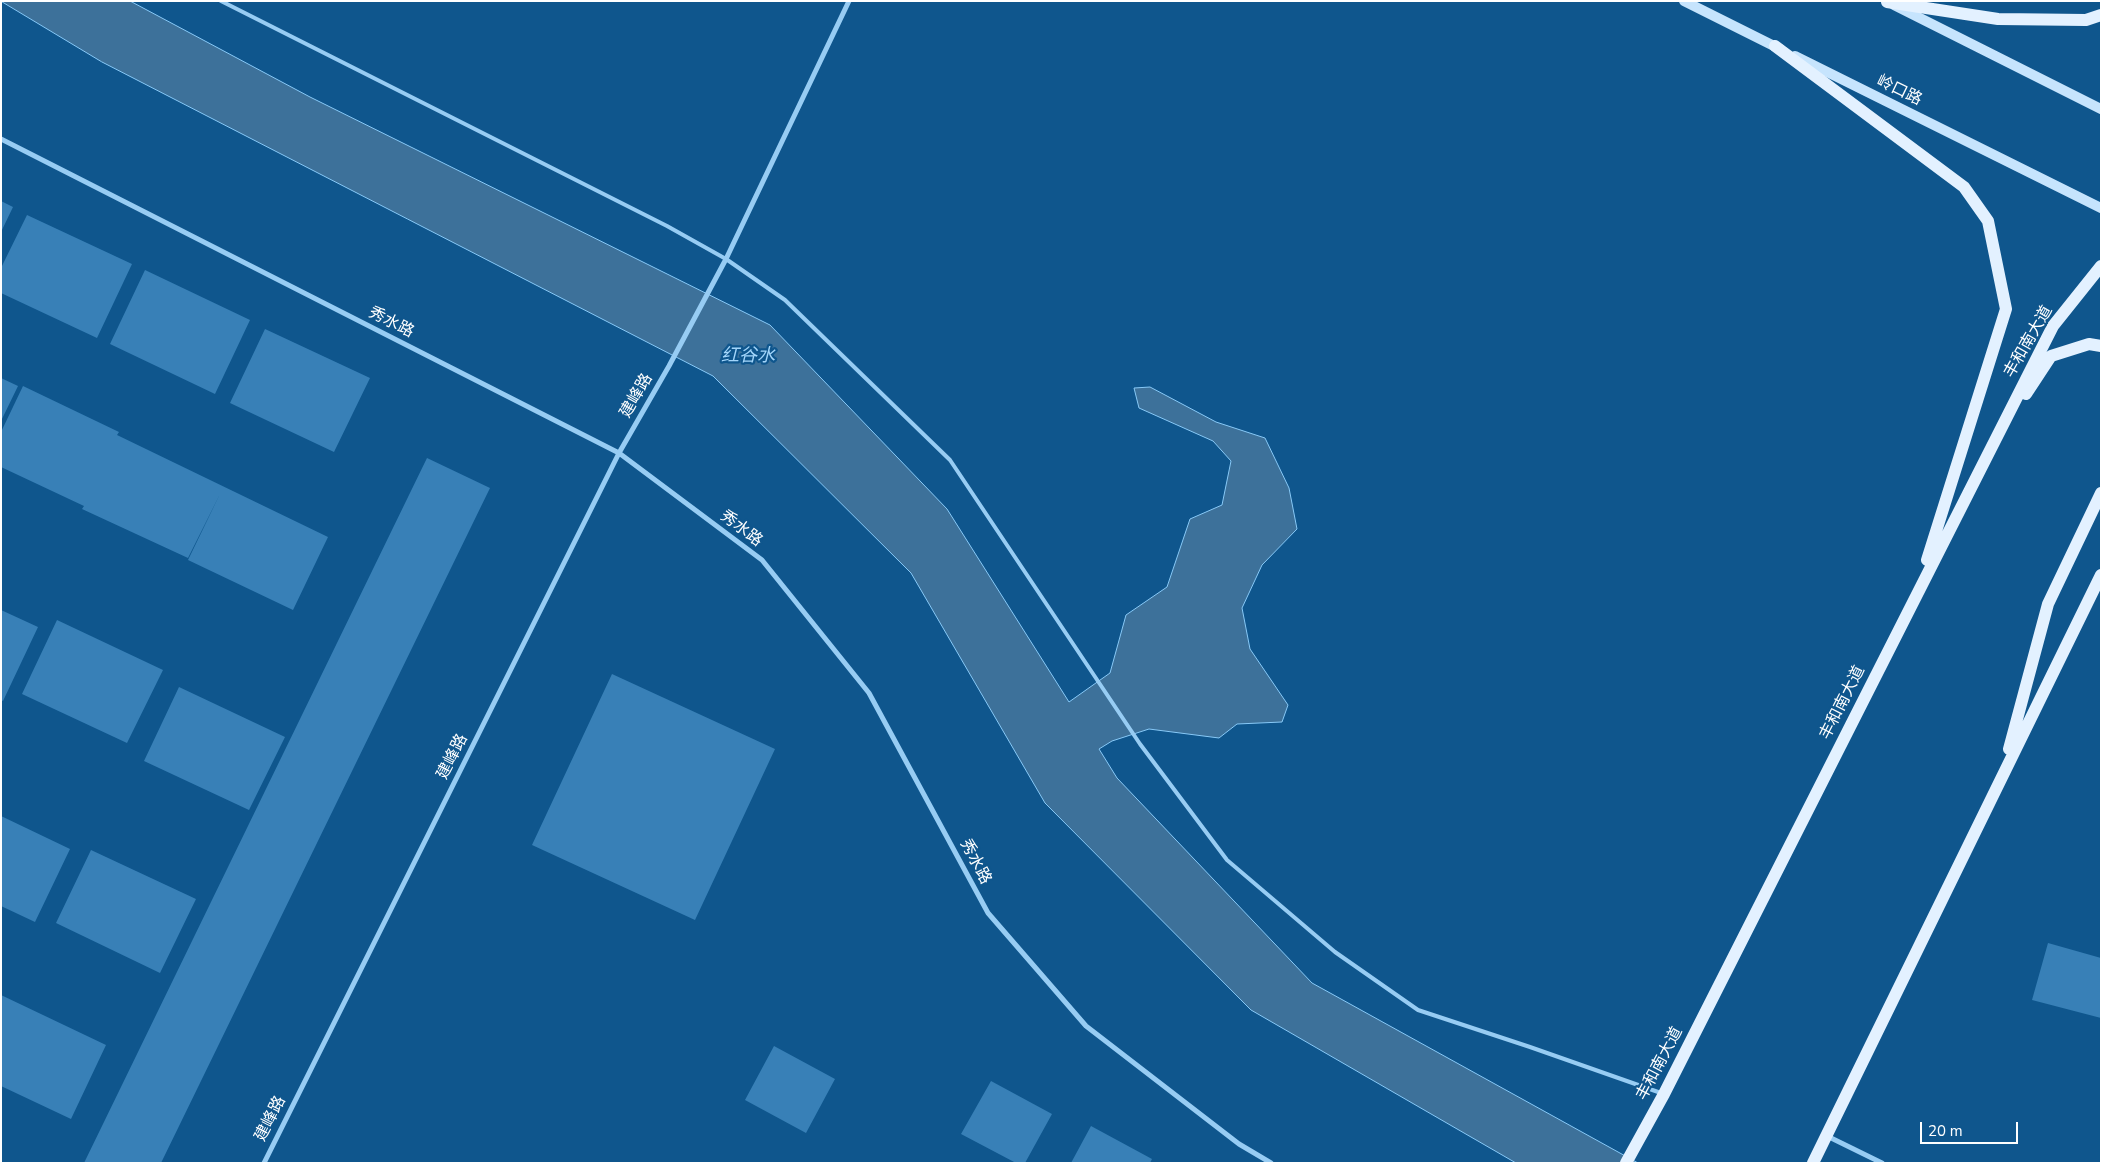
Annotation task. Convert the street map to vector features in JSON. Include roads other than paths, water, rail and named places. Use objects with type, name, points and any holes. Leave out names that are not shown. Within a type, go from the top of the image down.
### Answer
[{"type":"main road","points":[[1887,2],[1998,19],[2086,20],[2101,15]]},
{"type":"main road","points":[[1775,46],[1964,186],[1988,221],[2006,309],[1916,596]]},
{"type":"main road","name":"丰和南大道","points":[[1626,1163],[1664,1094],[2053,326],[2101,266]]},
{"type":"main road","points":[[1993,444],[2051,356],[2089,344],[2101,346]]},
{"type":"main road","points":[[2002,778],[2048,604],[2101,493]]},
{"type":"main road","points":[[1813,1163],[2101,575]]},
{"type":"main road","points":[[2063,652],[2101,591]]},
{"type":"street","points":[[726,259],[849,1]]},
{"type":"street","name":"岭口路","points":[[1684,1],[2101,208]]},
{"type":"street","points":[[1887,2],[2101,109]]},
{"type":"street","name":"秀水路","points":[[1,139],[619,453],[762,560],[869,693],[988,913],[1086,1026],[1240,1144],[1271,1163]]},
{"type":"street","name":"建峰路","points":[[264,1163],[619,453],[669,366],[726,259]]},
{"type":"street","points":[[1826,1136],[1882,1163]]},
{"type":"lane","points":[[221,1],[667,226],[726,259],[785,300],[950,460],[1140,744],[1228,860],[1335,952],[1418,1010],[1664,1094]]},
{"type":"water","name":"红谷水","points":[[1,1],[130,1],[310,97],[770,325],[947,509],[1069,702],[1110,673],[1126,615],[1167,587],[1190,519],[1222,505],[1231,461],[1213,441],[1139,408],[1134,388],[1150,387],[1216,422],[1265,438],[1289,488],[1297,529],[1262,565],[1242,608],[1250,649],[1288,705],[1282,722],[1237,724],[1219,738],[1149,729],[1112,741],[1099,749],[1117,778],[1312,983],[1638,1163],[1516,1163],[1251,1010],[1045,803],[911,573],[713,376],[102,62]]}]
